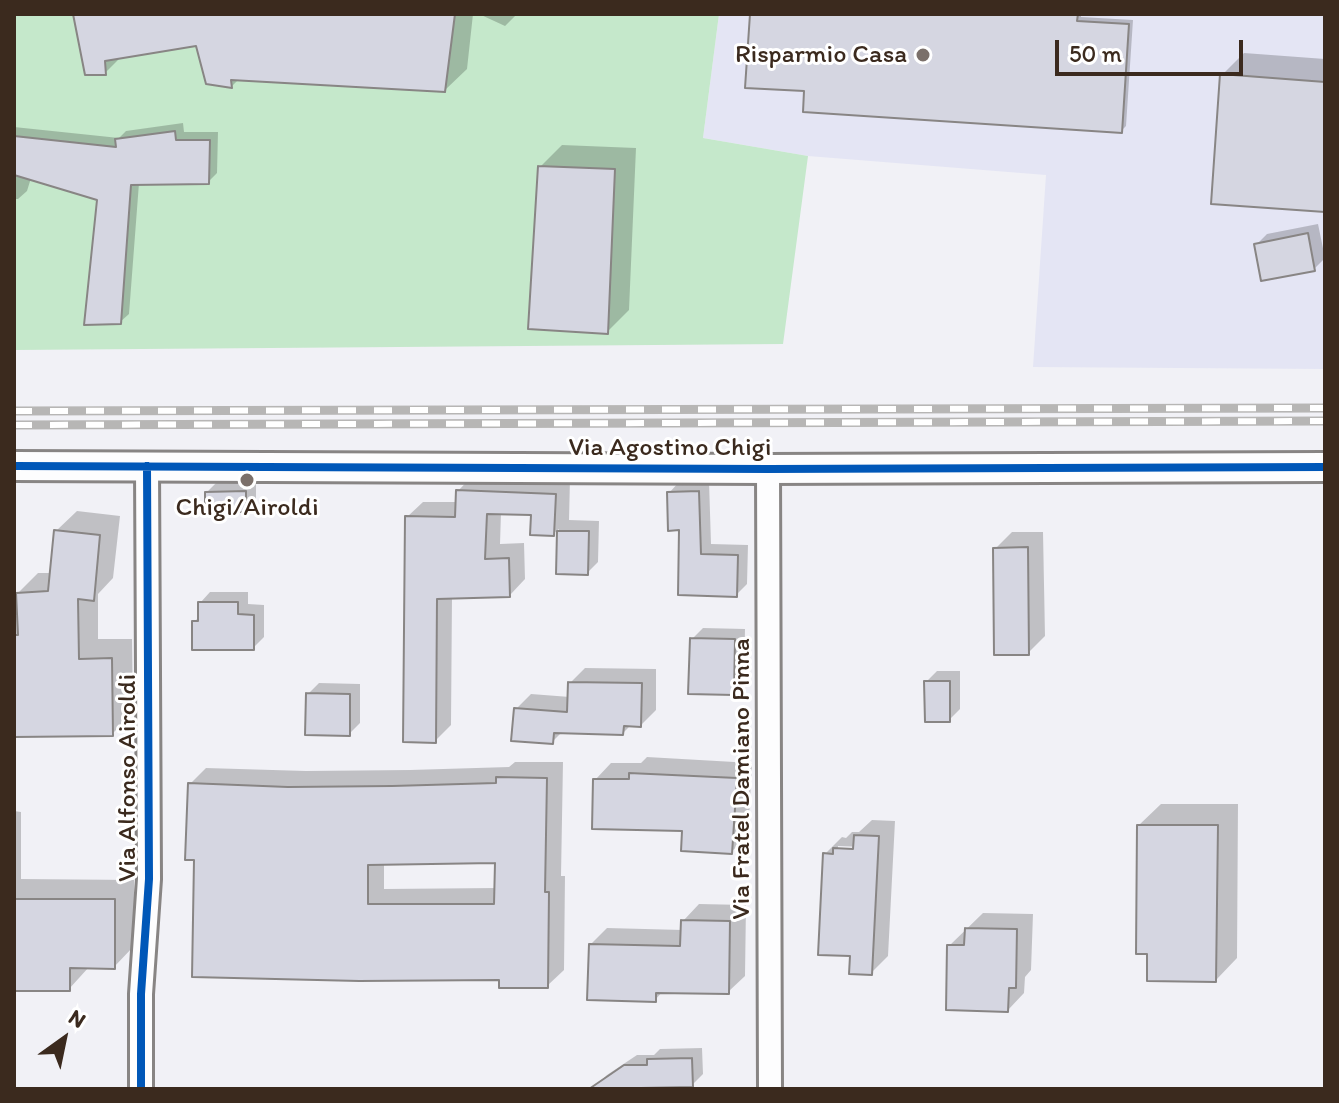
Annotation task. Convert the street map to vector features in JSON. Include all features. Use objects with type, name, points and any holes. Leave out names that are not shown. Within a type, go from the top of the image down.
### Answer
[{"type":"street","name":"Via Agostino Chigi","points":[[14,466],[768,469],[1325,467]]},
{"type":"street","name":"Via Alfonso Airoldi","points":[[141,1089],[141,994],[149,879],[147,466]]},
{"type":"street","name":"Via Fratel Damiano Pinna","points":[[768,469],[770,1089]]},
{"type":"shaded area","points":[[719,14],[1325,14],[1325,369],[1033,367],[1046,175],[808,156],[703,138]]},
{"type":"green space","points":[[14,14],[719,14],[703,138],[808,156],[783,344],[14,350]]},
{"type":"building","points":[[73,14],[455,14],[445,92],[231,80],[232,88],[206,84],[196,46],[105,61],[106,75],[85,75]]},
{"type":"building","points":[[750,14],[1078,14],[1077,21],[1129,24],[1122,133],[803,112],[804,91],[745,88]]},
{"type":"building","points":[[1220,74],[1325,82],[1325,212],[1211,204]]},
{"type":"building","points":[[175,131],[176,140],[210,140],[209,184],[131,185],[121,324],[84,325],[97,200],[14,175],[14,136],[116,147],[115,139]]},
{"type":"building","points":[[538,166],[615,169],[608,334],[528,329]]},
{"type":"building","points":[[1308,233],[1315,271],[1261,281],[1254,244]]},
{"type":"building","points":[[456,490],[556,494],[554,536],[530,535],[531,515],[487,514],[485,559],[509,558],[510,597],[437,599],[436,743],[403,742],[405,516],[455,517]]},
{"type":"building","points":[[246,491],[246,512],[205,512],[205,492]]},
{"type":"building","points":[[699,491],[701,554],[738,555],[737,597],[678,595],[679,530],[668,531],[667,492]]},
{"type":"building","points":[[54,530],[100,535],[94,601],[78,599],[79,659],[112,658],[113,736],[14,737],[14,635],[18,635],[16,593],[48,591]]},
{"type":"building","points":[[557,531],[589,531],[588,575],[556,574]]},
{"type":"building","points":[[1028,547],[1029,655],[994,655],[993,548]]},
{"type":"building","points":[[198,602],[238,602],[238,614],[254,615],[254,650],[192,650],[192,621],[198,621]]},
{"type":"building","points":[[690,638],[735,639],[734,695],[688,694]]},
{"type":"building","points":[[924,681],[950,681],[950,722],[925,722]]},
{"type":"building","points":[[568,682],[642,683],[641,727],[624,726],[623,735],[554,733],[553,744],[511,741],[514,708],[567,712]]},
{"type":"building","points":[[306,693],[350,694],[350,736],[305,735]]},
{"type":"building","points":[[629,773],[737,778],[732,854],[681,851],[682,831],[592,829],[593,779],[629,779]]},
{"type":"building","points":[[496,777],[547,778],[545,892],[549,892],[548,988],[499,988],[499,980],[192,977],[194,860],[185,860],[188,783],[288,787],[496,783]],"holes":[[[495,863],[494,904],[368,904],[368,865]]]},
{"type":"building","points":[[1137,825],[1218,825],[1216,982],[1147,981],[1147,954],[1136,954]]},
{"type":"building","points":[[854,835],[879,836],[872,975],[849,974],[850,956],[818,955],[823,853],[833,854],[833,848],[853,849]]},
{"type":"building","points":[[14,899],[115,899],[115,969],[70,968],[70,991],[14,991]]},
{"type":"building","points":[[681,920],[730,921],[729,994],[656,993],[656,1002],[587,1000],[589,944],[680,946]]},
{"type":"building","points":[[965,928],[1017,929],[1016,988],[1009,988],[1008,1012],[946,1010],[947,945],[964,945]]},
{"type":"building","points":[[692,1058],[693,1087],[589,1089],[624,1065],[647,1065],[647,1059]]},
{"type":"railway","points":[[14,411],[1325,408]]},
{"type":"railway","points":[[14,425],[1325,421]]},
{"type":"cycle path","points":[[14,466],[768,469],[1325,467]]},
{"type":"cycle path","points":[[141,1089],[141,994],[149,879],[147,466]]},
{"type":"place","name":"Risparmio Casa","points":[[923,55]]},
{"type":"place","name":"Chigi/Airoldi","points":[[247,480]]}]
